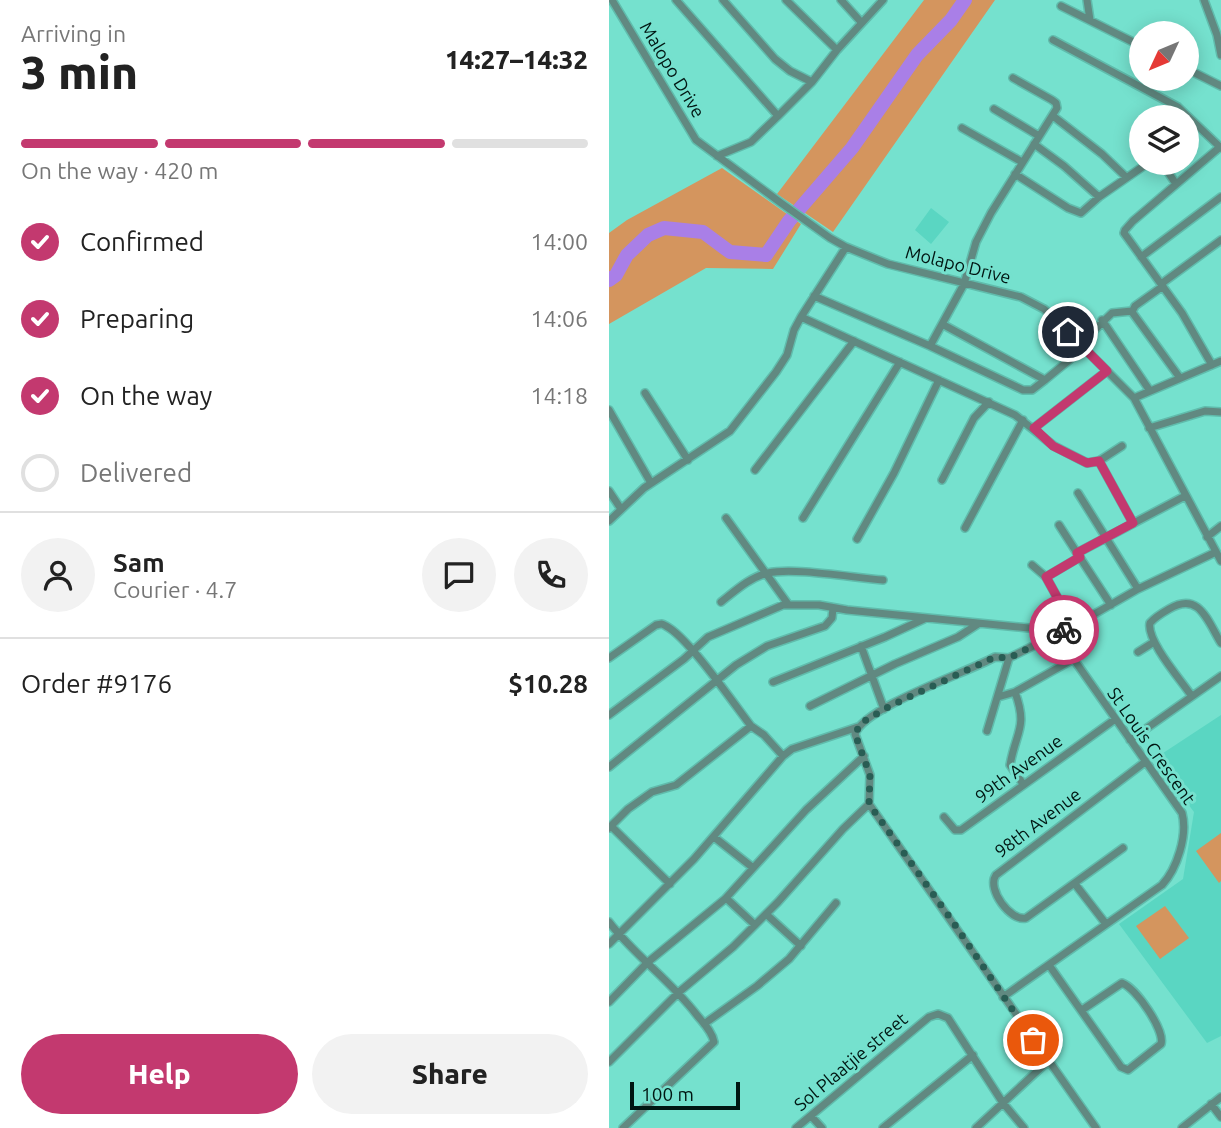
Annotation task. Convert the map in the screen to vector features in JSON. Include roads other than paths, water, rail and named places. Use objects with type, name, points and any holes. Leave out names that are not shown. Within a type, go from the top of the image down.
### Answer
[{"type":"street","name":"Malopo Drive","points":[[612,0],[696,140],[811,225]]},
{"type":"street","points":[[676,0],[778,117]]},
{"type":"street","points":[[723,0],[775,59],[790,71],[812,82]]},
{"type":"street","points":[[786,0],[837,50]]},
{"type":"street","points":[[841,0],[862,22]]},
{"type":"street","points":[[717,156],[751,142],[778,117],[883,0]]},
{"type":"street","points":[[1087,0],[1090,20]]},
{"type":"street","points":[[1204,0],[1221,55]]},
{"type":"street","points":[[1061,6],[1129,40]]},
{"type":"street","points":[[1053,40],[1178,107],[1220,147],[1125,230],[1126,237],[1162,285],[1212,365]]},
{"type":"street","points":[[1199,75],[1221,86]]},
{"type":"street","points":[[930,346],[964,284],[976,242],[1057,108],[1056,103],[1013,78]]},
{"type":"street","points":[[995,109],[1039,136]]},
{"type":"street","points":[[1053,116],[1102,154],[1126,177]]},
{"type":"street","points":[[962,128],[1022,162]]},
{"type":"street","points":[[1034,144],[1065,166],[1099,197]]},
{"type":"street","points":[[1015,174],[1079,213],[1129,175]]},
{"type":"street","points":[[1170,175],[1176,184]]},
{"type":"street","points":[[1141,257],[1221,197]]},
{"type":"street","name":"Molapo Drive","points":[[811,225],[846,247],[888,264],[1031,301],[1050,314],[1133,398],[1221,561]]},
{"type":"street","points":[[1132,311],[1221,240]]},
{"type":"street","points":[[609,521],[651,483],[730,431],[781,363],[801,317],[846,247]]},
{"type":"street","points":[[814,296],[1023,390],[1032,390],[1045,380],[1082,346],[1102,320],[1112,313],[1132,311]]},
{"type":"street","points":[[1132,311],[1180,378]]},
{"type":"street","points":[[801,317],[989,402],[1023,420],[1053,446],[1087,463],[1099,461],[1122,446]]},
{"type":"street","points":[[1102,320],[1150,391]]},
{"type":"street","points":[[942,324],[1045,380]]},
{"type":"street","points":[[755,470],[853,341]]},
{"type":"street","points":[[1133,398],[1221,361]]},
{"type":"street","points":[[803,518],[900,362]]},
{"type":"street","points":[[1034,428],[1107,371]]},
{"type":"street","points":[[857,539],[894,473],[939,380]]},
{"type":"street","points":[[645,393],[688,460]]},
{"type":"street","points":[[941,480],[975,418],[989,402]]},
{"type":"street","points":[[609,410],[651,483]]},
{"type":"street","points":[[1149,428],[1205,411],[1221,412]]},
{"type":"street","points":[[965,528],[1023,420]]},
{"type":"street","points":[[1099,461],[1133,523]]},
{"type":"street","points":[[609,491],[621,509]]},
{"type":"street","points":[[1078,493],[1138,589]]},
{"type":"street","points":[[1046,577],[1106,538],[1185,496]]},
{"type":"street","points":[[726,518],[788,604]]},
{"type":"street","points":[[1059,524],[1111,605]]},
{"type":"street","points":[[1207,537],[1221,526]]},
{"type":"street","points":[[609,944],[670,884],[792,749],[857,727],[884,709],[995,657],[1009,658],[1138,589],[1216,552]]},
{"type":"street","points":[[1032,565],[1046,577],[1073,626]]},
{"type":"street","points":[[721,601],[751,580],[767,573],[795,572],[883,580]]},
{"type":"street","points":[[1191,695],[1154,642],[1149,629],[1150,622],[1179,603],[1189,602],[1195,604],[1221,643]]},
{"type":"street","points":[[609,715],[708,637],[788,604],[1039,629],[1047,639]]},
{"type":"street","points":[[609,767],[736,664],[767,646],[825,626],[832,618],[833,608]]},
{"type":"street","points":[[772,682],[925,619]]},
{"type":"street","points":[[810,706],[958,637],[978,623]]},
{"type":"street","points":[[609,658],[656,625],[662,624],[670,628],[692,651],[751,726],[764,735],[783,756]]},
{"type":"street","points":[[1138,652],[1154,642]]},
{"type":"street","name":"St Louis Crescent","points":[[1003,997],[1162,885],[1174,870],[1184,827],[1182,813],[1063,644]]},
{"type":"street","points":[[861,646],[884,709]]},
{"type":"street","points":[[987,731],[1009,658]]},
{"type":"street","points":[[998,696],[1015,692],[1072,660]]},
{"type":"street","points":[[1130,740],[1221,676]]},
{"type":"street","points":[[1015,692],[1023,720],[1010,765],[1023,784]]},
{"type":"street","name":"99th Avenue","points":[[944,817],[955,830],[961,830],[1114,720]]},
{"type":"street","points":[[670,884],[610,827],[628,809],[652,792],[676,785],[751,726]]},
{"type":"street","points":[[857,727],[855,734],[870,775],[869,804],[1095,1128]]},
{"type":"street","points":[[609,1002],[648,962],[726,898],[821,794],[864,757]]},
{"type":"street","name":"98th Avenue","points":[[1123,848],[1031,916],[1020,919],[1014,917],[992,887],[992,880],[996,875],[1145,761]]},
{"type":"street","points":[[609,1062],[679,992],[733,947],[767,914],[869,804]]},
{"type":"street","points":[[714,836],[753,867]]},
{"type":"street","points":[[1075,884],[1106,924]]},
{"type":"street","points":[[726,898],[755,925]]},
{"type":"street","points":[[704,1024],[757,986],[801,946],[836,903]]},
{"type":"street","points":[[767,914],[801,946]]},
{"type":"street","points":[[609,922],[619,935],[679,992],[713,1037],[712,1046],[623,1128]]},
{"type":"street","points":[[1049,965],[1121,1067],[1128,1070],[1135,1066],[1161,1044],[1162,1034],[1135,991],[1128,985],[1114,987],[1082,1010]]},
{"type":"street","name":"Sol Plaatjie street","points":[[796,1128],[934,1014],[948,1018],[1003,1103],[1024,1128]]},
{"type":"street","points":[[883,1128],[973,1055]]},
{"type":"street","points":[[976,1128],[1047,1062]]},
{"type":"street","points":[[1182,1128],[1221,1097]]},
{"type":"street","points":[[1211,1104],[1221,1117]]},
{"type":"street","points":[[811,1116],[822,1128]]},
{"type":"waterway","points":[[609,280],[616,275],[627,255],[648,235],[664,228],[703,232],[730,252],[766,255],[789,221],[852,148],[917,55],[951,20],[965,0]]}]
